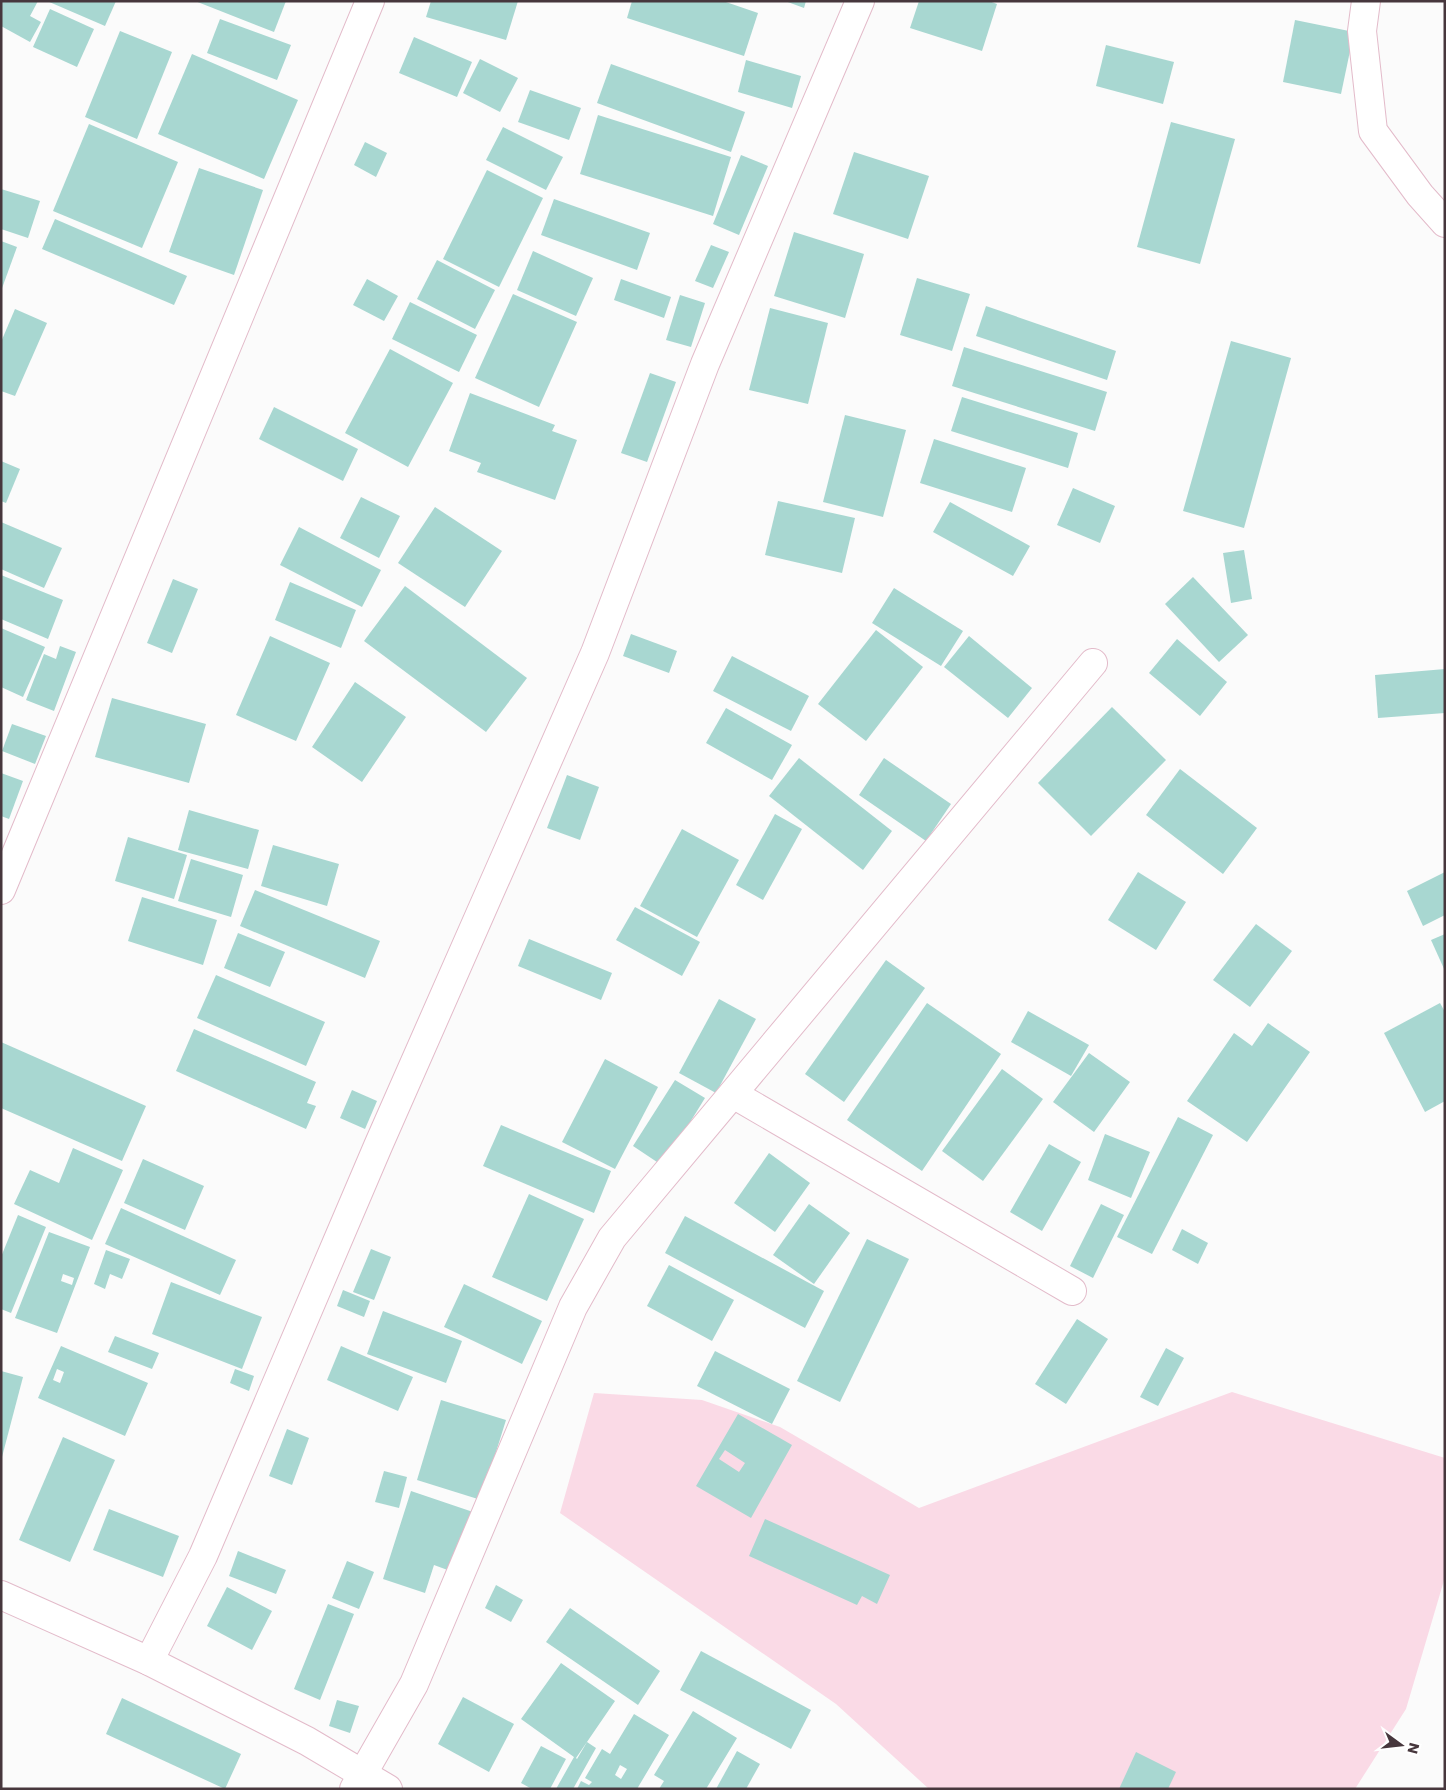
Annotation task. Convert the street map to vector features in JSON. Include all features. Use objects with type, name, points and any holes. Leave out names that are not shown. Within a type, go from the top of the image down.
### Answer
[{"type":"street","points":[[1,890],[370,1]]},
{"type":"street","points":[[150,1661],[203,1556],[378,1146],[595,653],[705,364],[860,1]]},
{"type":"street","points":[[1366,1],[1362,31],[1372,130],[1420,195],[1445,223]]},
{"type":"street","points":[[358,1782],[414,1684],[573,1307],[612,1238],[1093,663]]},
{"type":"street","points":[[733,1094],[1072,1291]]},
{"type":"street","points":[[1,1595],[150,1661],[306,1741],[358,1782],[388,1789]]},
{"type":"shaded area","points":[[1232,1392],[1445,1458],[1445,1577],[1406,1709],[1355,1789],[929,1789],[836,1704],[560,1513],[594,1393],[702,1400],[780,1427],[919,1508]]},
{"type":"building","points":[[1,1],[38,1],[30,16],[41,22],[30,42],[1,26]]},
{"type":"building","points":[[47,1],[116,1],[105,26]]},
{"type":"building","points":[[195,1],[286,1],[274,32]]},
{"type":"building","points":[[431,1],[518,1],[506,40],[426,17]]},
{"type":"building","points":[[632,1],[723,1],[758,13],[744,56],[627,18]]},
{"type":"building","points":[[785,1],[806,1],[804,8]]},
{"type":"building","points":[[919,1],[989,1],[997,4],[982,51],[910,28]]},
{"type":"building","points":[[50,9],[94,29],[77,67],[33,47]]},
{"type":"building","points":[[220,19],[291,45],[277,80],[207,53]]},
{"type":"building","points":[[1295,20],[1354,32],[1341,94],[1283,82]]},
{"type":"building","points":[[120,31],[172,52],[137,139],[85,117]]},
{"type":"building","points":[[414,37],[472,62],[457,97],[399,73]]},
{"type":"building","points":[[1106,45],[1174,62],[1163,104],[1096,86]]},
{"type":"building","points":[[192,54],[298,100],[264,179],[158,134]]},
{"type":"building","points":[[480,59],[518,78],[500,112],[463,93]]},
{"type":"building","points":[[746,60],[801,76],[792,108],[738,92]]},
{"type":"building","points":[[611,64],[745,112],[731,152],[597,103]]},
{"type":"building","points":[[530,90],[581,108],[569,140],[518,122]]},
{"type":"building","points":[[598,115],[731,157],[713,216],[580,174]]},
{"type":"building","points":[[1171,122],[1235,139],[1200,264],[1137,247]]},
{"type":"building","points":[[89,124],[178,162],[142,248],[53,211]]},
{"type":"building","points":[[503,127],[563,157],[546,190],[486,160]]},
{"type":"building","points":[[365,142],[387,153],[376,177],[354,165]]},
{"type":"building","points":[[854,152],[929,176],[908,239],[833,214]]},
{"type":"building","points":[[741,155],[768,166],[739,235],[713,224]]},
{"type":"building","points":[[199,168],[263,190],[234,275],[169,252]]},
{"type":"building","points":[[487,170],[543,198],[499,287],[443,259]]},
{"type":"building","points":[[1,189],[40,201],[28,238],[1,229]]},
{"type":"building","points":[[554,199],[650,233],[637,270],[541,235]]},
{"type":"building","points":[[55,219],[187,276],[174,305],[42,249]]},
{"type":"building","points":[[794,232],[864,254],[845,318],[774,296]]},
{"type":"building","points":[[1,241],[17,247],[1,291]]},
{"type":"building","points":[[711,245],[729,252],[713,288],[695,281]]},
{"type":"building","points":[[533,251],[593,278],[576,316],[517,290]]},
{"type":"building","points":[[437,260],[495,290],[475,329],[417,299]]},
{"type":"building","points":[[917,278],[970,294],[952,351],[900,335]]},
{"type":"building","points":[[367,279],[398,296],[384,321],[353,305]]},
{"type":"building","points":[[621,279],[671,297],[664,318],[614,300]]},
{"type":"building","points":[[513,294],[577,322],[539,407],[475,378]]},
{"type":"building","points":[[680,295],[705,303],[691,347],[666,340]]},
{"type":"building","points":[[410,302],[477,335],[459,372],[392,339]]},
{"type":"building","points":[[986,306],[1116,351],[1107,380],[976,336]]},
{"type":"building","points":[[770,308],[828,323],[808,404],[749,390]]},
{"type":"building","points":[[15,309],[47,323],[15,396],[1,391],[1,342]]},
{"type":"building","points":[[1231,341],[1291,358],[1244,528],[1183,511]]},
{"type":"building","points":[[964,347],[1107,392],[1095,431],[952,386]]},
{"type":"building","points":[[390,349],[453,383],[408,467],[345,433]]},
{"type":"building","points":[[650,373],[676,382],[647,462],[621,453]]},
{"type":"building","points":[[470,393],[555,425],[552,431],[577,440],[555,500],[477,472],[481,463],[449,451]]},
{"type":"building","points":[[962,397],[1078,433],[1068,468],[951,431]]},
{"type":"building","points":[[274,407],[358,449],[343,481],[259,439]]},
{"type":"building","points":[[845,415],[906,430],[883,517],[823,502]]},
{"type":"building","points":[[934,439],[1026,468],[1012,512],[920,483]]},
{"type":"building","points":[[1,461],[20,469],[6,503],[1,501]]},
{"type":"building","points":[[1073,488],[1115,506],[1100,543],[1057,525]]},
{"type":"building","points":[[361,497],[400,516],[379,558],[340,538]]},
{"type":"building","points":[[778,501],[855,518],[842,573],[765,555]]},
{"type":"building","points":[[950,502],[1030,546],[1013,576],[933,532]]},
{"type":"building","points":[[435,507],[502,551],[465,607],[398,563]]},
{"type":"building","points":[[1,522],[62,548],[44,588],[1,569]]},
{"type":"building","points":[[299,527],[381,570],[362,607],[280,565]]},
{"type":"building","points":[[1244,550],[1252,599],[1231,603],[1223,553]]},
{"type":"building","points":[[1,575],[63,600],[48,639],[1,619]]},
{"type":"building","points":[[1193,577],[1248,635],[1219,662],[1165,604]]},
{"type":"building","points":[[173,579],[198,589],[172,653],[147,643]]},
{"type":"building","points":[[290,582],[356,610],[341,648],[275,620]]},
{"type":"building","points":[[405,586],[527,678],[486,732],[364,641]]},
{"type":"building","points":[[894,588],[963,631],[941,666],[872,623]]},
{"type":"building","points":[[1,628],[45,647],[23,697],[1,687]]},
{"type":"building","points":[[876,630],[923,667],[866,741],[818,704]]},
{"type":"building","points":[[631,634],[677,651],[669,673],[623,656]]},
{"type":"building","points":[[270,636],[330,663],[296,741],[236,715]]},
{"type":"building","points":[[969,636],[1032,688],[1008,718],[944,667]]},
{"type":"building","points":[[1177,639],[1227,682],[1200,716],[1149,673]]},
{"type":"building","points":[[60,646],[76,652],[54,711],[26,700],[44,654],[56,659]]},
{"type":"building","points":[[732,656],[809,696],[791,731],[713,691]]},
{"type":"building","points":[[1445,669],[1445,713],[1378,718],[1375,675]]},
{"type":"building","points":[[355,682],[406,717],[362,782],[312,747]]},
{"type":"building","points":[[112,698],[206,724],[189,783],[95,757]]},
{"type":"building","points":[[1112,707],[1166,760],[1091,836],[1038,783]]},
{"type":"building","points":[[726,708],[792,745],[772,780],[706,743]]},
{"type":"building","points":[[12,724],[46,736],[35,764],[2,751]]},
{"type":"building","points":[[799,758],[892,831],[863,870],[769,796]]},
{"type":"building","points":[[884,758],[951,804],[926,841],[859,795]]},
{"type":"building","points":[[1180,769],[1257,828],[1223,874],[1146,815]]},
{"type":"building","points":[[1,773],[23,781],[9,819],[1,816]]},
{"type":"building","points":[[567,775],[599,787],[580,840],[547,828]]},
{"type":"building","points":[[189,810],[259,830],[248,869],[178,850]]},
{"type":"building","points":[[775,814],[802,829],[763,900],[736,885]]},
{"type":"building","points":[[682,829],[739,860],[697,937],[640,906]]},
{"type":"building","points":[[128,837],[187,855],[174,899],[115,881]]},
{"type":"building","points":[[273,845],[339,864],[327,906],[261,886]]},
{"type":"building","points":[[191,859],[243,875],[231,917],[178,901]]},
{"type":"building","points":[[1138,872],[1186,902],[1156,950],[1108,920]]},
{"type":"building","points":[[1445,872],[1445,915],[1423,926],[1407,891]]},
{"type":"building","points":[[255,890],[380,941],[365,978],[240,926]]},
{"type":"building","points":[[142,897],[217,920],[203,965],[128,941]]},
{"type":"building","points":[[635,907],[700,942],[682,976],[616,940]]},
{"type":"building","points":[[1256,924],[1292,951],[1250,1007],[1213,980]]},
{"type":"building","points":[[238,933],[285,952],[270,987],[224,968]]},
{"type":"building","points":[[1445,934],[1445,971],[1431,940]]},
{"type":"building","points":[[529,939],[612,973],[601,1000],[518,966]]},
{"type":"building","points":[[886,960],[925,988],[844,1102],[805,1074]]},
{"type":"building","points":[[216,975],[325,1022],[306,1066],[197,1018]]},
{"type":"building","points":[[719,999],[756,1019],[716,1093],[679,1073]]},
{"type":"building","points":[[927,1003],[1001,1054],[922,1171],[847,1120]]},
{"type":"building","points":[[1440,1003],[1445,1012],[1445,1101],[1425,1112],[1384,1033]]},
{"type":"building","points":[[1028,1011],[1089,1045],[1071,1076],[1011,1042]]},
{"type":"building","points":[[1268,1023],[1310,1052],[1247,1142],[1187,1101],[1234,1033],[1252,1046]]},
{"type":"building","points":[[194,1029],[316,1082],[307,1103],[316,1106],[306,1129],[176,1071]]},
{"type":"building","points":[[1,1042],[146,1106],[122,1161],[1,1108]]},
{"type":"building","points":[[1089,1053],[1130,1082],[1094,1132],[1053,1102]]},
{"type":"building","points":[[605,1059],[658,1087],[615,1169],[562,1142]]},
{"type":"building","points":[[1002,1069],[1043,1099],[983,1181],[942,1151]]},
{"type":"building","points":[[675,1080],[705,1098],[663,1166],[633,1146]]},
{"type":"building","points":[[352,1090],[377,1101],[365,1129],[340,1118]]},
{"type":"building","points":[[1178,1117],[1213,1135],[1152,1254],[1117,1237]]},
{"type":"building","points":[[501,1125],[611,1171],[594,1213],[483,1166]]},
{"type":"building","points":[[1105,1134],[1150,1152],[1131,1198],[1088,1180]]},
{"type":"building","points":[[1049,1144],[1081,1162],[1042,1231],[1010,1212]]},
{"type":"building","points":[[73,1148],[123,1170],[92,1240],[14,1204],[30,1170],[59,1183]]},
{"type":"building","points":[[769,1153],[810,1183],[775,1232],[734,1203]]},
{"type":"building","points":[[143,1159],[204,1186],[185,1230],[124,1203]]},
{"type":"building","points":[[529,1194],[584,1219],[547,1301],[492,1277]]},
{"type":"building","points":[[809,1204],[850,1233],[814,1284],[773,1255]]},
{"type":"building","points":[[1101,1204],[1124,1215],[1093,1278],[1070,1266]]},
{"type":"building","points":[[121,1208],[236,1260],[220,1295],[105,1244]]},
{"type":"building","points":[[18,1215],[46,1227],[11,1313],[1,1309],[1,1257]]},
{"type":"building","points":[[685,1216],[824,1291],[805,1328],[665,1253]]},
{"type":"building","points":[[1182,1229],[1208,1243],[1198,1264],[1172,1250]]},
{"type":"building","points":[[49,1232],[90,1247],[57,1333],[15,1318]],"holes":[[[63,1274],[74,1278],[72,1285],[61,1281]]]},
{"type":"building","points":[[867,1239],[909,1259],[840,1402],[797,1381]]},
{"type":"building","points":[[371,1249],[391,1257],[374,1300],[353,1292]]},
{"type":"building","points":[[106,1250],[130,1259],[122,1279],[110,1274],[105,1289],[94,1284]]},
{"type":"building","points":[[669,1265],[734,1300],[712,1341],[647,1306]]},
{"type":"building","points":[[171,1282],[262,1317],[242,1369],[152,1334]]},
{"type":"building","points":[[464,1284],[542,1321],[522,1364],[444,1327]]},
{"type":"building","points":[[343,1290],[370,1301],[364,1317],[337,1306]]},
{"type":"building","points":[[383,1311],[462,1341],[446,1383],[367,1354]]},
{"type":"building","points":[[1077,1319],[1108,1339],[1066,1404],[1035,1384]]},
{"type":"building","points":[[115,1336],[159,1353],[152,1369],[108,1352]]},
{"type":"building","points":[[61,1346],[148,1383],[125,1436],[38,1398]],"holes":[[[57,1369],[64,1372],[60,1383],[53,1380]]]},
{"type":"building","points":[[341,1346],[413,1377],[398,1411],[327,1380]]},
{"type":"building","points":[[1166,1348],[1184,1358],[1158,1406],[1140,1397]]},
{"type":"building","points":[[715,1351],[790,1389],[772,1424],[697,1386]]},
{"type":"building","points":[[235,1369],[254,1376],[249,1391],[230,1383]]},
{"type":"building","points":[[1,1371],[23,1377],[2,1457],[1,1457]]},
{"type":"building","points":[[441,1400],[506,1420],[481,1500],[417,1480]]},
{"type":"building","points":[[738,1414],[792,1445],[751,1518],[696,1486]],"holes":[[[725,1450],[745,1463],[739,1472],[719,1459]]]},
{"type":"building","points":[[287,1429],[309,1438],[292,1485],[269,1476]]},
{"type":"building","points":[[63,1437],[115,1460],[70,1562],[19,1540]]},
{"type":"building","points":[[384,1471],[407,1477],[399,1508],[375,1502]]},
{"type":"building","points":[[411,1491],[473,1512],[453,1572],[434,1565],[425,1593],[383,1579]]},
{"type":"building","points":[[109,1509],[179,1536],[163,1577],[93,1550]]},
{"type":"building","points":[[765,1519],[890,1575],[877,1604],[862,1596],[857,1605],[749,1556]]},
{"type":"building","points":[[238,1551],[286,1570],[276,1594],[229,1576]]},
{"type":"building","points":[[347,1561],[374,1572],[359,1609],[332,1598]]},
{"type":"building","points":[[496,1585],[523,1600],[511,1622],[485,1608]]},
{"type":"building","points":[[227,1587],[272,1611],[252,1650],[207,1626]]},
{"type":"building","points":[[328,1604],[354,1614],[320,1700],[294,1689]]},
{"type":"building","points":[[570,1608],[660,1671],[638,1705],[546,1642]]},
{"type":"building","points":[[701,1651],[811,1710],[791,1749],[680,1690]]},
{"type":"building","points":[[561,1663],[615,1701],[576,1758],[587,1742],[596,1748],[573,1789],[556,1789],[574,1757],[521,1719]]},
{"type":"building","points":[[463,1697],[514,1724],[489,1772],[438,1744]]},
{"type":"building","points":[[122,1698],[241,1754],[225,1789],[106,1734]]},
{"type":"building","points":[[337,1700],[359,1706],[350,1733],[329,1726]]},
{"type":"building","points":[[693,1711],[737,1738],[706,1789],[659,1789],[664,1781],[654,1775]]},
{"type":"building","points":[[634,1714],[669,1735],[637,1789],[577,1789],[581,1781],[589,1785],[592,1782],[585,1778],[602,1749],[610,1754]],"holes":[[[620,1765],[627,1769],[621,1779],[615,1775]]]},
{"type":"building","points":[[541,1746],[566,1759],[550,1789],[532,1789],[521,1783]]},
{"type":"building","points":[[737,1751],[760,1764],[746,1789],[716,1789]]},
{"type":"building","points":[[1136,1752],[1176,1772],[1168,1789],[1119,1789]]}]
